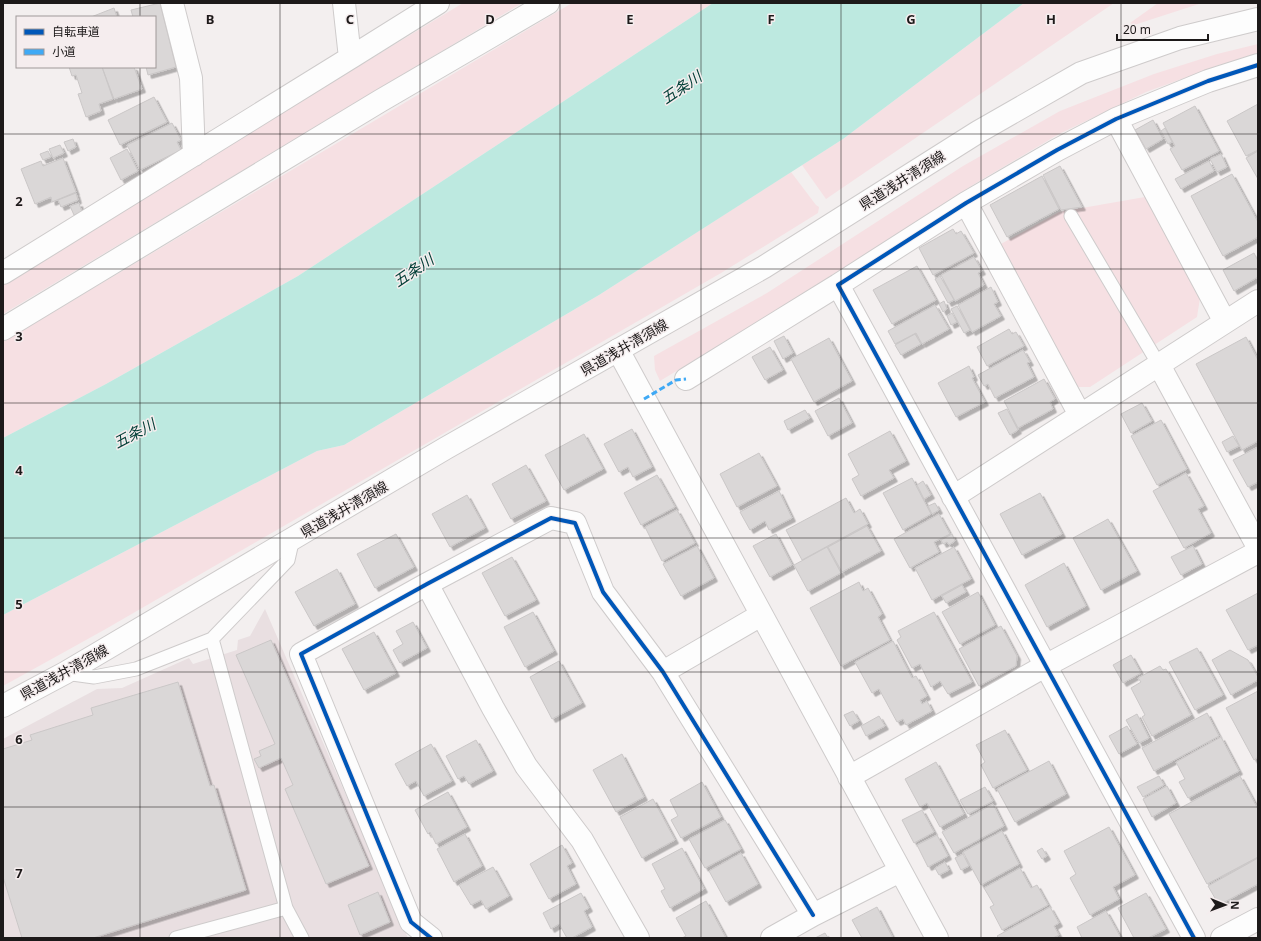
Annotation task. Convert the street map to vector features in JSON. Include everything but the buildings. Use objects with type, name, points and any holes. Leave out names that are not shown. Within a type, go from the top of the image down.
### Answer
[{"type":"street","points":[[172,3],[191,78],[194,155]]},
{"type":"street","points":[[344,3],[350,58]]},
{"type":"street","points":[[3,273],[438,3]]},
{"type":"street","points":[[3,329],[380,101],[548,3]]},
{"type":"street","name":"県道浅井清須線","points":[[3,706],[65,673],[446,448],[764,267],[978,132],[1081,73],[1180,38],[1258,19]]},
{"type":"street","points":[[686,379],[838,285],[966,203],[1057,150],[1116,119],[1208,81],[1258,65]]},
{"type":"street","points":[[1116,119],[1225,322]]},
{"type":"street","points":[[966,203],[1080,415]]},
{"type":"street","points":[[838,285],[1194,938]]},
{"type":"street","points":[[953,497],[1258,301]]},
{"type":"street","points":[[618,350],[937,938]]},
{"type":"street","points":[[1159,365],[1258,547]]},
{"type":"street","points":[[432,938],[411,922],[301,654],[427,584],[551,518],[574,524],[602,592],[663,672],[813,915]]},
{"type":"street","points":[[849,777],[1045,666],[1258,552]]},
{"type":"street","points":[[427,584],[493,708],[526,766],[582,840],[638,938]]},
{"type":"street","points":[[663,672],[761,615]]},
{"type":"street","points":[[772,938],[813,915],[900,871]]},
{"type":"street","points":[[1222,938],[1258,919]]},
{"type":"lane","points":[[1071,216],[1159,365]]},
{"type":"lane","points":[[65,673],[94,677],[136,669],[212,639],[288,560],[293,538]]},
{"type":"lane","points":[[212,639],[286,908],[302,938]]},
{"type":"lane","points":[[176,938],[286,908]]},
{"type":"shaded area","points":[[463,3],[522,3],[3,314],[3,282]]},
{"type":"shaded area","points":[[572,3],[713,3],[298,276],[106,384],[3,438],[3,342]]},
{"type":"shaded area","points":[[1024,3],[1114,3],[826,199],[802,165],[843,139]]},
{"type":"shaded area","points":[[1158,3],[1202,3],[1134,25],[1130,23]]},
{"type":"shaded area","points":[[1258,44],[1258,53],[1146,92],[1059,134],[976,183],[813,288],[660,381],[655,370],[654,356],[767,293],[963,166],[1060,111],[1154,74],[1217,54]]},
{"type":"shaded area","points":[[791,172],[819,207],[818,213],[721,273],[104,630],[3,686],[3,615],[317,451],[344,445],[599,295]]},
{"type":"shaded area","points":[[1145,197],[1200,298],[1197,317],[1090,387],[1078,387],[999,245],[1059,212]]},
{"type":"shaded area","points":[[265,609],[408,938],[3,938],[3,739],[97,689],[122,688],[189,658],[193,664],[237,650],[238,640],[250,636]]},
{"type":"water","name":"五条川","points":[[713,3],[1024,3],[843,139],[599,295],[344,445],[317,451],[3,615],[3,438],[106,384],[298,276]]},
{"type":"marked path","points":[[644,399],[676,380],[686,379]]},
{"type":"cycle path","points":[[1194,938],[838,285],[966,203],[1057,150],[1116,119],[1208,81],[1258,65]]},
{"type":"cycle path","points":[[431,938],[411,922],[301,654],[427,584],[551,518],[575,523],[603,592],[663,672],[813,915]]}]
